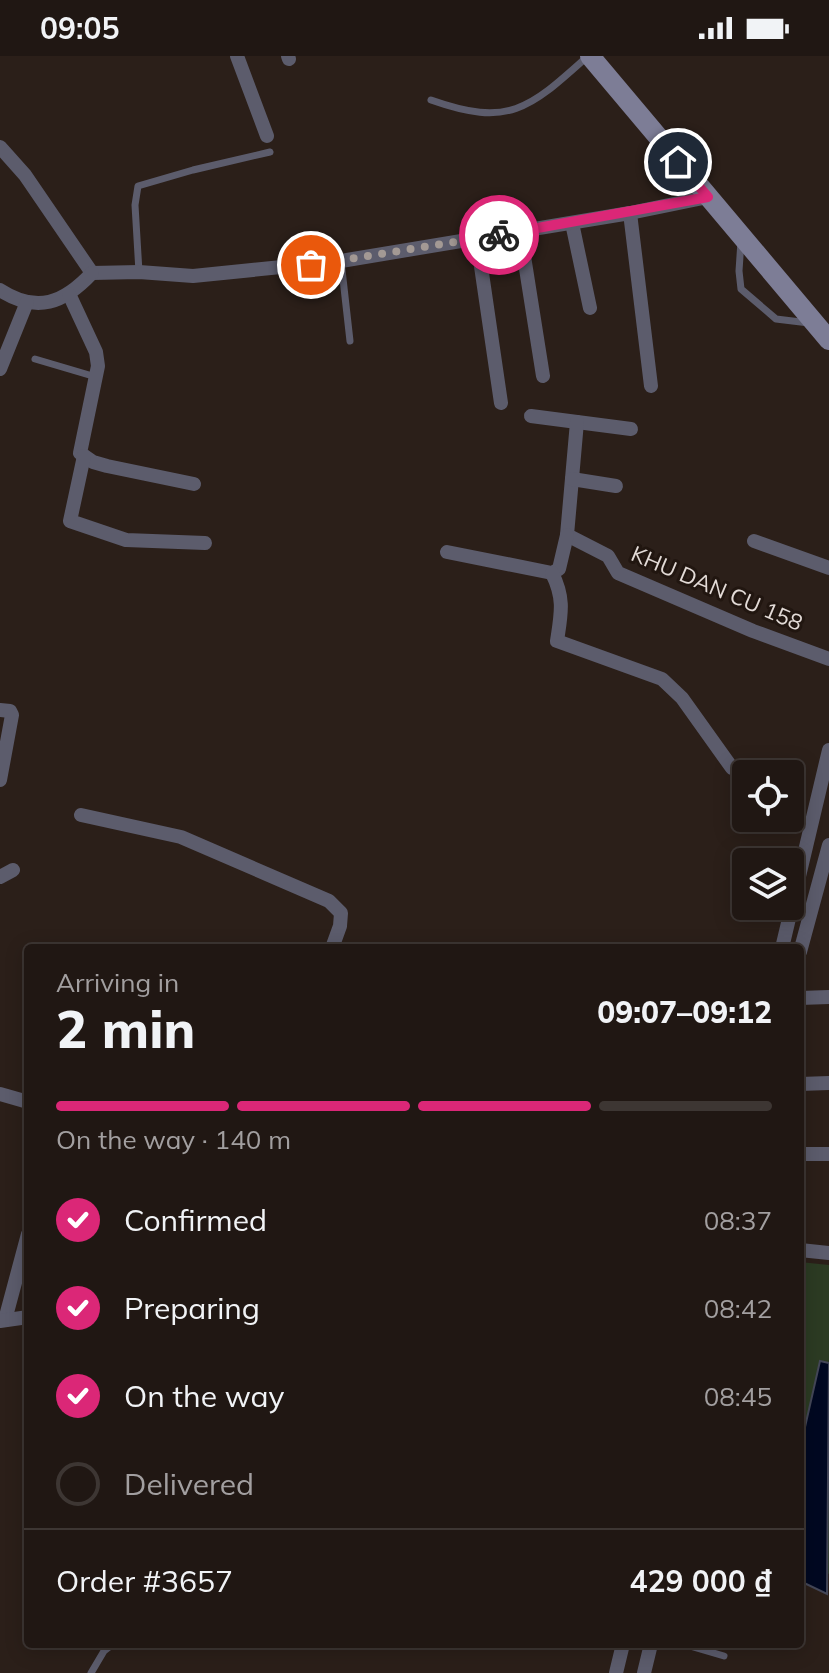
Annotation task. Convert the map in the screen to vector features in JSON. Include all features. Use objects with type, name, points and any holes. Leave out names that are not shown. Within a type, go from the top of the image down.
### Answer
[{"type":"main road","points":[[589,56],[829,340]]},
{"type":"street","points":[[237,56],[267,136]]},
{"type":"street","points":[[0,147],[25,175],[92,273]]},
{"type":"street","points":[[0,290],[15,300],[41,304],[75,292],[92,273],[193,276],[341,261],[708,197]]},
{"type":"street","points":[[630,213],[651,386]]},
{"type":"street","points":[[572,223],[590,308]]},
{"type":"street","points":[[520,231],[543,376]]},
{"type":"street","points":[[477,239],[501,403]]},
{"type":"street","points":[[69,294],[96,352],[96,377],[80,448],[84,456],[70,521],[126,540],[205,543]]},
{"type":"street","points":[[0,369],[27,302]]},
{"type":"street","points":[[531,416],[631,429]]},
{"type":"street","points":[[447,552],[552,573],[559,569],[567,535],[577,422]]},
{"type":"street","points":[[84,456],[107,466],[194,484]]},
{"type":"street","points":[[572,479],[616,486]]},
{"type":"street","name":"KHU DAN CU 158","points":[[567,535],[608,556],[618,573],[753,631],[829,659]]},
{"type":"street","points":[[754,541],[829,568]]},
{"type":"street","points":[[552,573],[563,607],[557,641],[662,679],[682,698],[732,768]]},
{"type":"street","points":[[0,710],[10,711],[12,718],[0,780]]},
{"type":"street","points":[[783,944],[824,797],[829,750]]},
{"type":"street","points":[[81,815],[181,837],[329,901],[341,913],[333,944]]},
{"type":"street","points":[[802,944],[829,845]]},
{"type":"street","points":[[804,998],[829,997]]},
{"type":"street","points":[[804,1084],[829,1083]]},
{"type":"street","points":[[0,1094],[24,1101]]},
{"type":"street","points":[[804,1154],[829,1154]]},
{"type":"street","points":[[804,1250],[829,1253]]},
{"type":"street","points":[[24,1260],[2,1320],[24,1317]]},
{"type":"street","points":[[616,1673],[622,1648]]},
{"type":"street","points":[[644,1673],[650,1648]]},
{"type":"lane","points":[[431,100],[477,114],[501,113],[537,101],[589,56]]},
{"type":"lane","points":[[139,272],[135,205],[138,186],[270,152]]},
{"type":"lane","points":[[742,239],[741,289],[776,319],[815,324]]},
{"type":"lane","points":[[341,261],[350,341]]},
{"type":"lane","points":[[35,359],[96,377]]},
{"type":"lane","points":[[91,1673],[108,1648]]},
{"type":"lane","points":[[697,1648],[724,1656]]},
{"type":"green space","points":[[804,1262],[829,1265],[829,1574],[804,1564]]},
{"type":"water","points":[[820,1361],[829,1363],[827,1594],[804,1583],[804,1431]]},
{"type":"way so far","points":[[311,265],[499,235]]},
{"type":"route","points":[[499,235],[708,197],[678,162]]}]
